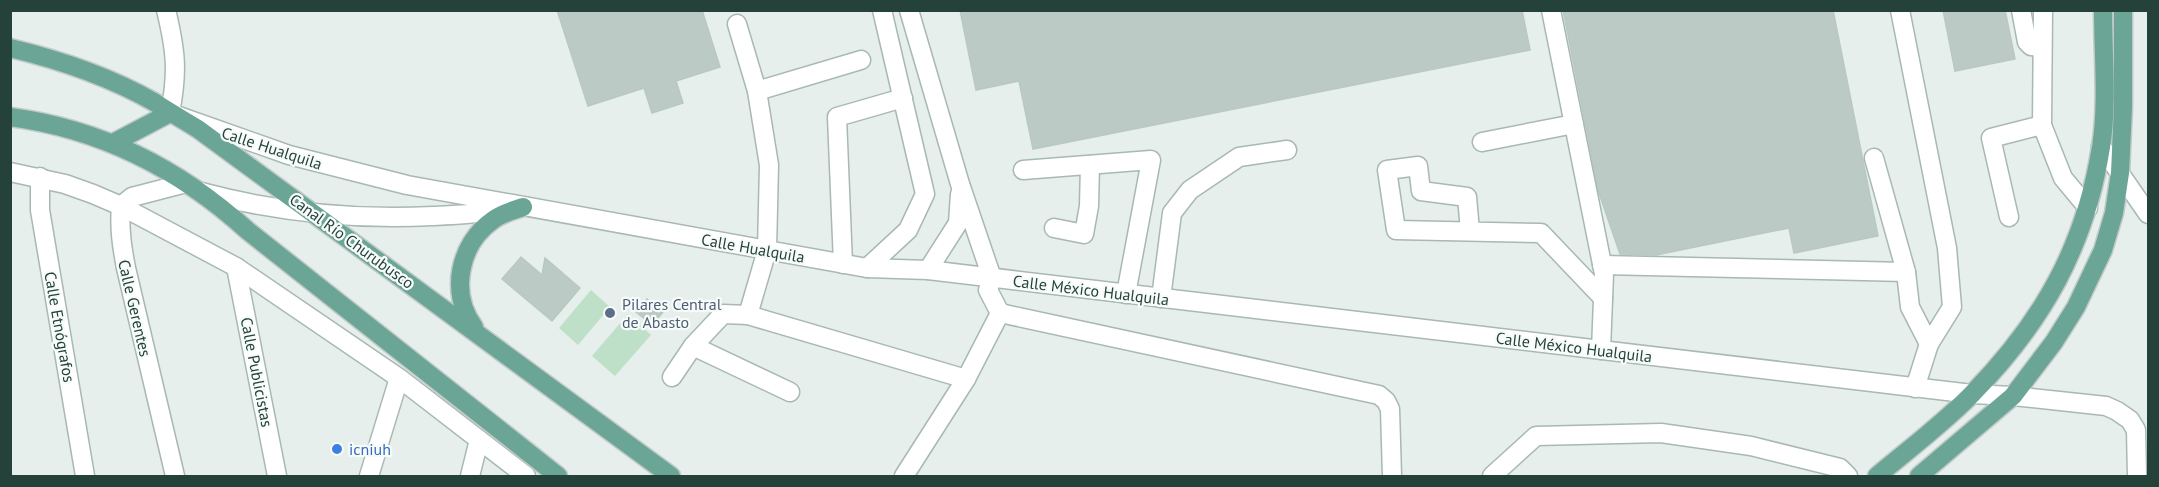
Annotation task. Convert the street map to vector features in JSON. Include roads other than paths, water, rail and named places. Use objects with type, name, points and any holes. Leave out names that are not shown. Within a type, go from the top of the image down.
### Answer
[{"type":"main road","points":[[1877,477],[1972,394],[2021,340],[2049,298],[2072,253],[2088,208],[2101,146],[2103,10]]},
{"type":"main road","points":[[1919,477],[2013,396],[2054,342],[2089,281],[2103,250],[2114,213],[2120,173],[2123,10]]},
{"type":"main road","name":"Canal Río Churubusco","points":[[10,48],[57,61],[106,79],[146,98],[198,129],[671,477]]},
{"type":"main road","points":[[113,143],[170,113]]},
{"type":"main road","points":[[10,117],[54,125],[113,143],[193,188],[558,477]]},
{"type":"main road","points":[[479,334],[465,311],[462,299],[461,273],[464,260],[475,237],[484,227],[506,212],[519,207]]},
{"type":"street","points":[[166,10],[176,56],[176,83],[170,113]]},
{"type":"street","points":[[867,268],[908,230],[925,194],[882,10]]},
{"type":"street","points":[[909,10],[960,184],[992,278],[988,290],[1000,313]]},
{"type":"street","points":[[1551,10],[1604,274],[1601,350]]},
{"type":"street","points":[[1900,10],[1947,248],[1952,307],[1929,344],[1915,388]]},
{"type":"street","points":[[2020,10],[2027,42],[2031,46],[2042,47]]},
{"type":"street","points":[[2043,10],[2042,125],[2063,178],[2088,208]]},
{"type":"street","points":[[737,24],[757,91],[769,165],[767,250],[748,315]]},
{"type":"street","points":[[757,91],[861,60]]},
{"type":"street","points":[[843,264],[837,117],[903,98]]},
{"type":"street","name":"Calle Hualquila","points":[[170,113],[278,151],[346,171],[408,185],[519,207],[867,268],[928,270],[992,278]]},
{"type":"street","points":[[1482,142],[1574,124]]},
{"type":"street","points":[[2009,217],[1991,138],[2042,125]]},
{"type":"street","points":[[2101,146],[2148,214]]},
{"type":"street","points":[[1161,298],[1172,213],[1190,190],[1239,157],[1287,150]]},
{"type":"street","points":[[1874,158],[1906,272],[1910,307],[1929,344]]},
{"type":"street","points":[[1023,170],[1151,160],[1126,294]]},
{"type":"street","points":[[1054,228],[1084,234],[1089,206],[1090,165]]},
{"type":"street","points":[[1470,231],[1467,197],[1421,191],[1418,165],[1386,170],[1396,230],[1540,233],[1603,298]]},
{"type":"street","points":[[10,172],[65,184],[121,206],[236,267],[399,378],[526,477]]},
{"type":"street","name":"Calle Etnógrafos","points":[[40,177],[40,210],[85,477]]},
{"type":"street","points":[[928,270],[958,223],[960,184]]},
{"type":"street","points":[[121,206],[132,197],[193,188]]},
{"type":"street","name":"Calle Hualquila","points":[[193,188],[252,203],[312,212],[373,217],[492,212],[519,207]]},
{"type":"street","name":"Calle Gerentes","points":[[121,206],[121,242],[126,268],[175,477]]},
{"type":"street","points":[[1602,265],[1906,272]]},
{"type":"street","name":"Calle Publicistas","points":[[236,267],[277,477]]},
{"type":"street","name":"Calle México Hualquila","points":[[992,278],[1915,388],[2106,406],[2130,420],[2143,442],[2137,477]]},
{"type":"street","points":[[904,477],[966,379],[1000,313]]},
{"type":"street","points":[[1000,313],[1378,395],[1386,401],[1390,409],[1392,477]]},
{"type":"street","points":[[672,377],[693,346],[723,314],[748,315],[966,379]]},
{"type":"street","points":[[693,346],[790,392]]},
{"type":"street","points":[[369,477],[399,378]]},
{"type":"street","points":[[1492,477],[1536,436],[1660,433],[1751,446],[1840,468],[1848,477]]},
{"type":"street","points":[[470,477],[479,440]]},
{"type":"place","name":"Pilares Central de Abasto","points":[[610,313]]},
{"type":"place","name":"icniuh","points":[[337,449]]}]
